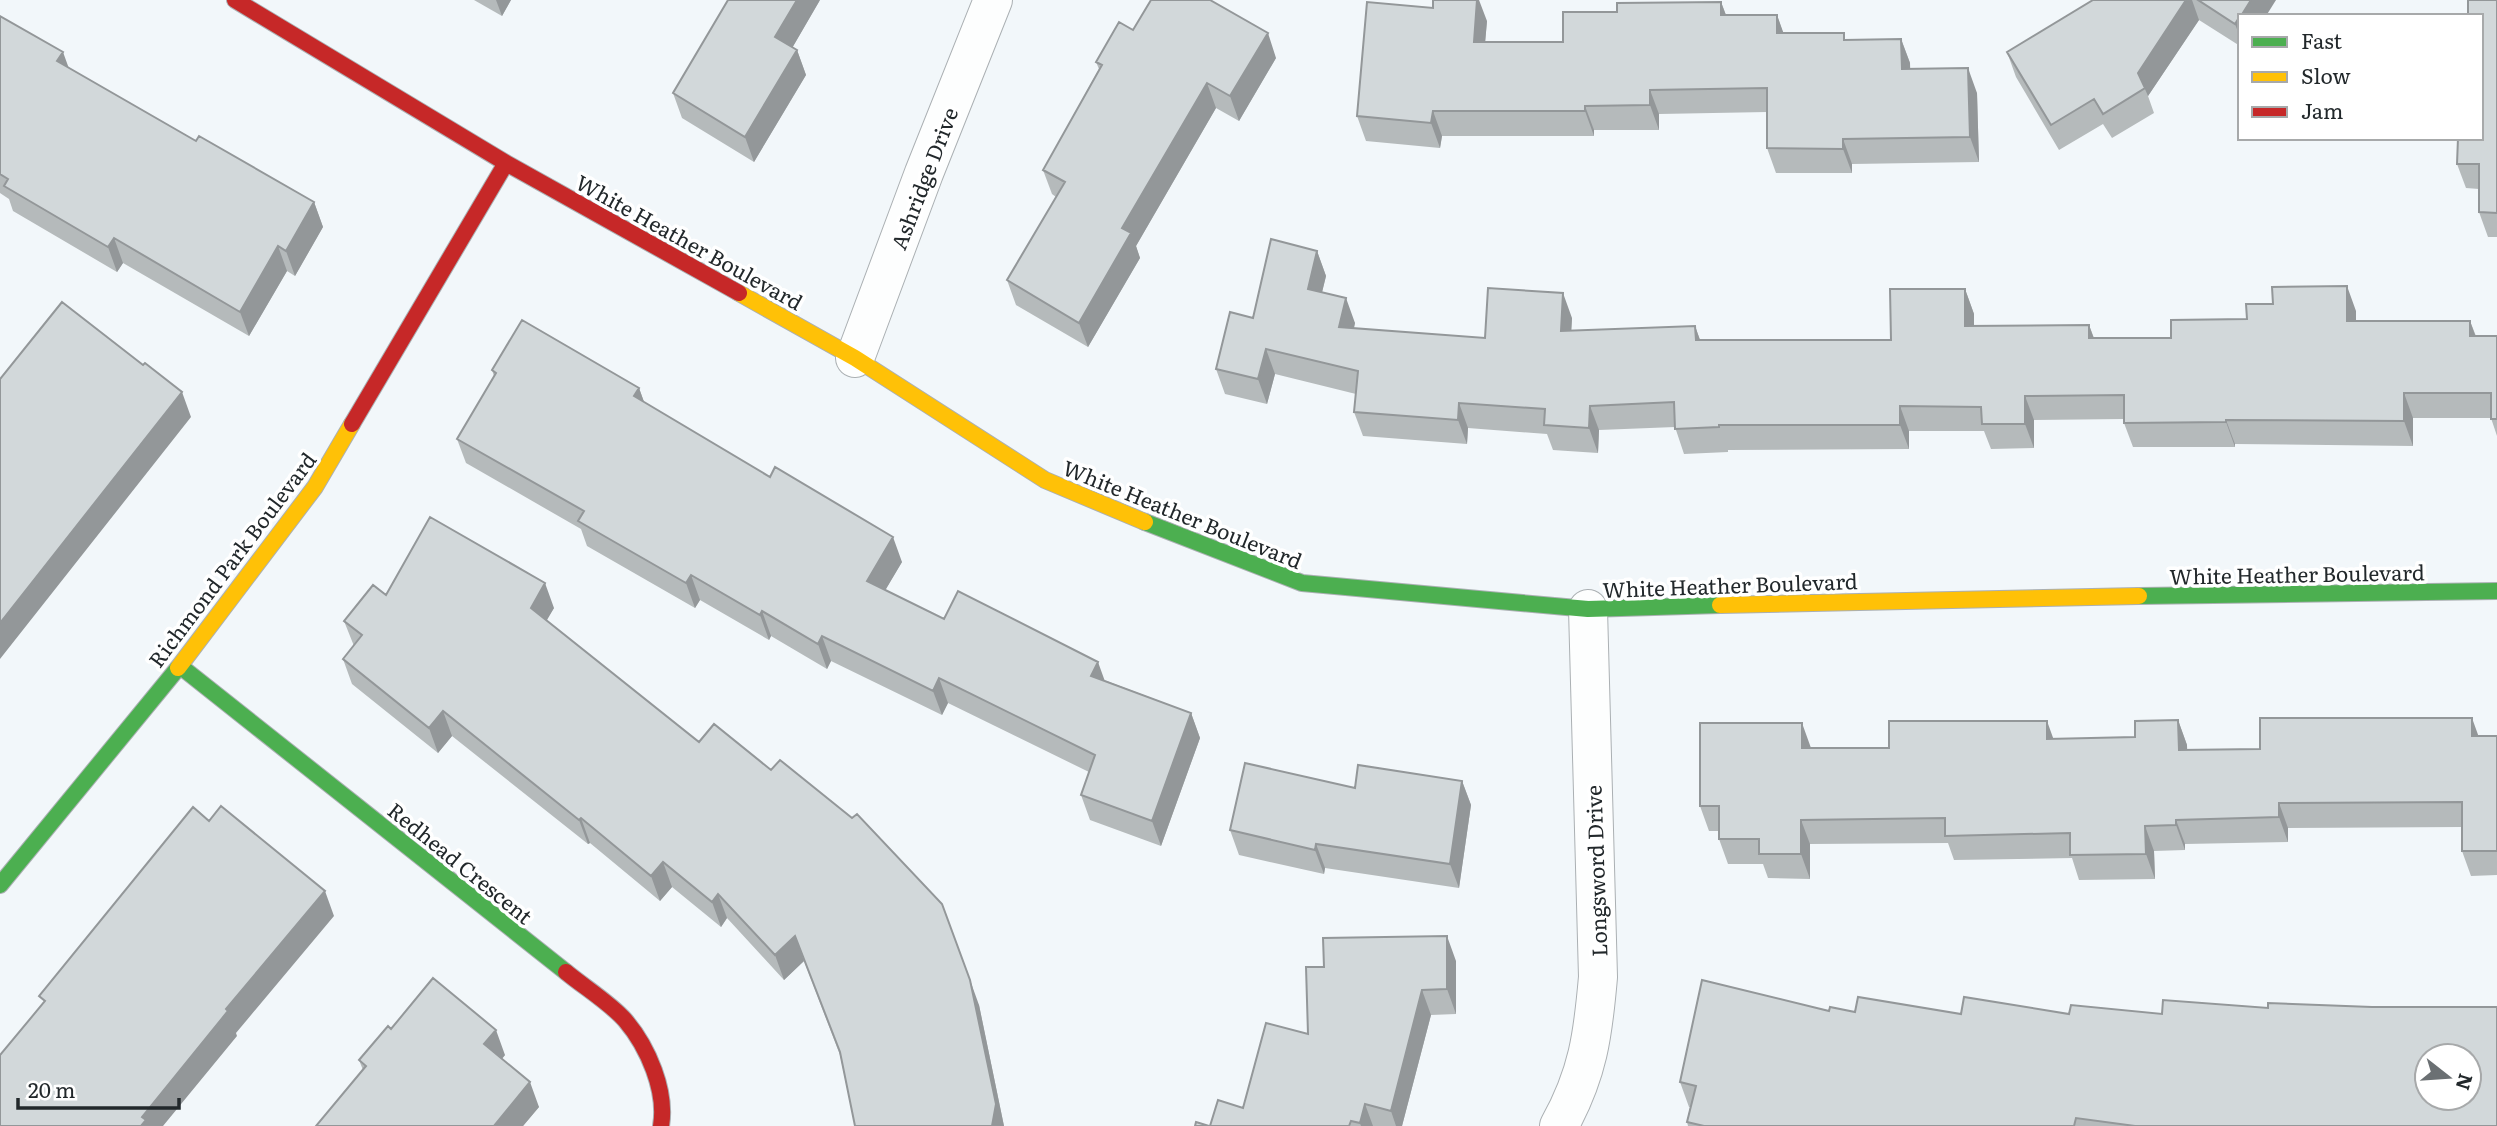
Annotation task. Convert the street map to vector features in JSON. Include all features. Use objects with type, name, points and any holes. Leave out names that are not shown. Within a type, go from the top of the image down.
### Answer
[{"type":"street","name":"White Heather Boulevard","points":[[235,0],[506,163],[855,358],[1045,480],[1189,541],[1302,583],[1588,609],[1975,598],[2497,591]]},
{"type":"street","name":"Ashridge Drive","points":[[855,358],[924,173],[993,0]]},
{"type":"street","name":"Richmond Park Boulevard","points":[[0,885],[180,666],[315,487],[506,163]]},
{"type":"street","name":"Longsword Drive","points":[[1559,1126],[1584,1072],[1594,1025],[1598,976],[1588,609]]},
{"type":"street","name":"Redhead Crescent","points":[[180,666],[625,1020],[654,1065],[663,1115],[661,1126]]},
{"type":"building","points":[[728,0],[797,0],[775,37],[797,50],[745,137],[673,93]]},
{"type":"building","points":[[1151,0],[1210,0],[1268,33],[1230,96],[1207,83],[1122,228],[1131,233],[1079,323],[1007,280],[1065,182],[1043,170],[1102,65],[1096,62],[1119,22],[1133,30]]},
{"type":"building","points":[[1433,0],[1477,0],[1474,42],[1563,42],[1563,12],[1617,12],[1617,3],[1721,2],[1721,15],[1777,15],[1777,33],[1844,33],[1844,40],[1901,39],[1902,69],[1968,68],[1970,137],[1843,139],[1843,149],[1767,148],[1767,88],[1650,90],[1650,105],[1585,106],[1585,111],[1433,111],[1431,123],[1357,116],[1367,2],[1433,8]]},
{"type":"building","points":[[2093,0],[2186,0],[2138,73],[2145,88],[2103,114],[2094,99],[2051,125],[2007,52]]},
{"type":"building","points":[[2198,0],[2251,0],[2242,14],[2238,14],[2235,24]]},
{"type":"building","points":[[2468,0],[2497,0],[2497,213],[2479,212],[2479,164],[2457,164],[2458,140],[2483,140],[2483,14],[2468,14]]},
{"type":"building","points":[[0,16],[63,52],[57,61],[196,141],[199,136],[314,202],[286,251],[278,246],[240,312],[114,238],[108,247],[4,186],[8,179],[0,174]]},
{"type":"building","points":[[1271,239],[1317,251],[1308,289],[1346,298],[1339,327],[1485,338],[1488,288],[1563,293],[1561,331],[1695,326],[1696,340],[1891,340],[1890,289],[1965,289],[1965,326],[2089,325],[2089,338],[2171,338],[2171,320],[2247,319],[2246,304],[2273,304],[2272,287],[2347,286],[2347,321],[2470,321],[2470,336],[2497,336],[2497,419],[2491,419],[2491,393],[2404,393],[2404,421],[2226,420],[2124,423],[2124,395],[2025,396],[2025,424],[1982,424],[1981,407],[1900,406],[1900,425],[1719,425],[1675,429],[1674,402],[1590,406],[1589,428],[1544,425],[1545,409],[1459,403],[1458,420],[1354,412],[1358,371],[1266,349],[1258,379],[1216,369],[1230,312],[1253,318]]},
{"type":"building","points":[[62,302],[182,392],[0,623],[0,379]]},
{"type":"building","points":[[522,320],[639,388],[634,396],[770,477],[775,467],[893,537],[867,581],[944,619],[958,591],[1098,662],[1091,676],[1191,713],[1152,821],[1081,795],[1095,755],[939,678],[933,691],[822,636],[818,644],[762,611],[760,615],[691,575],[686,583],[578,521],[584,511],[457,439],[496,373],[492,370]]},
{"type":"building","points":[[430,517],[545,583],[531,608],[699,742],[714,724],[771,770],[780,760],[852,818],[857,814],[942,904],[970,980],[996,1104],[992,1126],[855,1126],[840,1052],[795,936],[775,955],[718,894],[712,902],[663,862],[651,876],[443,711],[429,728],[343,659],[362,635],[344,621],[373,585],[386,595]]},
{"type":"building","points":[[2260,718],[2472,718],[2472,736],[2497,736],[2497,851],[2462,851],[2462,802],[2279,803],[2279,817],[2176,820],[2176,825],[2145,826],[2146,854],[2070,855],[2070,833],[1945,836],[1945,818],[1801,820],[1801,854],[1759,854],[1759,839],[1719,839],[1719,806],[1700,806],[1700,723],[1802,723],[1802,748],[1889,748],[1889,721],[2047,721],[2047,739],[2135,737],[2135,721],[2178,720],[2179,750],[2260,749]]},
{"type":"building","points":[[1245,763],[1355,788],[1358,765],[1462,781],[1450,864],[1316,844],[1315,850],[1230,830]]},
{"type":"building","points":[[221,806],[325,891],[226,1009],[228,1011],[142,1117],[146,1120],[141,1126],[0,1126],[0,1055],[45,1001],[39,996],[193,807],[209,821]]},
{"type":"building","points":[[1447,936],[1447,989],[1422,990],[1391,1111],[1365,1104],[1360,1123],[1351,1121],[1349,1126],[1210,1126],[1218,1100],[1243,1108],[1266,1023],[1308,1034],[1306,967],[1324,967],[1323,938]]},
{"type":"building","points":[[433,978],[496,1030],[484,1044],[530,1082],[494,1126],[316,1126],[366,1066],[359,1060],[388,1026],[391,1029]]},
{"type":"building","points":[[1702,980],[1829,1011],[1830,1007],[1855,1012],[1858,997],[1961,1014],[1964,997],[2069,1014],[2071,1005],[2162,1014],[2163,1000],[2268,1008],[2268,1003],[2372,1007],[2497,1007],[2497,1126],[2135,1126],[2076,1118],[2074,1126],[1704,1126],[1687,1122],[1696,1086],[1680,1082]]},
{"type":"traffic: fast","points":[[1145,522],[1302,583],[1588,609],[1720,605]]},
{"type":"traffic: fast","points":[[2139,596],[2497,591]]},
{"type":"traffic: fast","points":[[180,666],[566,972]]},
{"type":"traffic: fast","points":[[0,885],[178,668]]},
{"type":"traffic: slow","points":[[739,293],[855,358],[1045,480],[1145,522]]},
{"type":"traffic: slow","points":[[178,668],[315,487],[352,424]]},
{"type":"traffic: slow","points":[[1720,605],[2139,596]]},
{"type":"traffic: jam","points":[[235,0],[506,163],[739,293]]},
{"type":"traffic: jam","points":[[352,424],[506,163]]},
{"type":"traffic: jam","points":[[566,972],[619,1014],[641,1043],[658,1084],[661,1126]]}]
